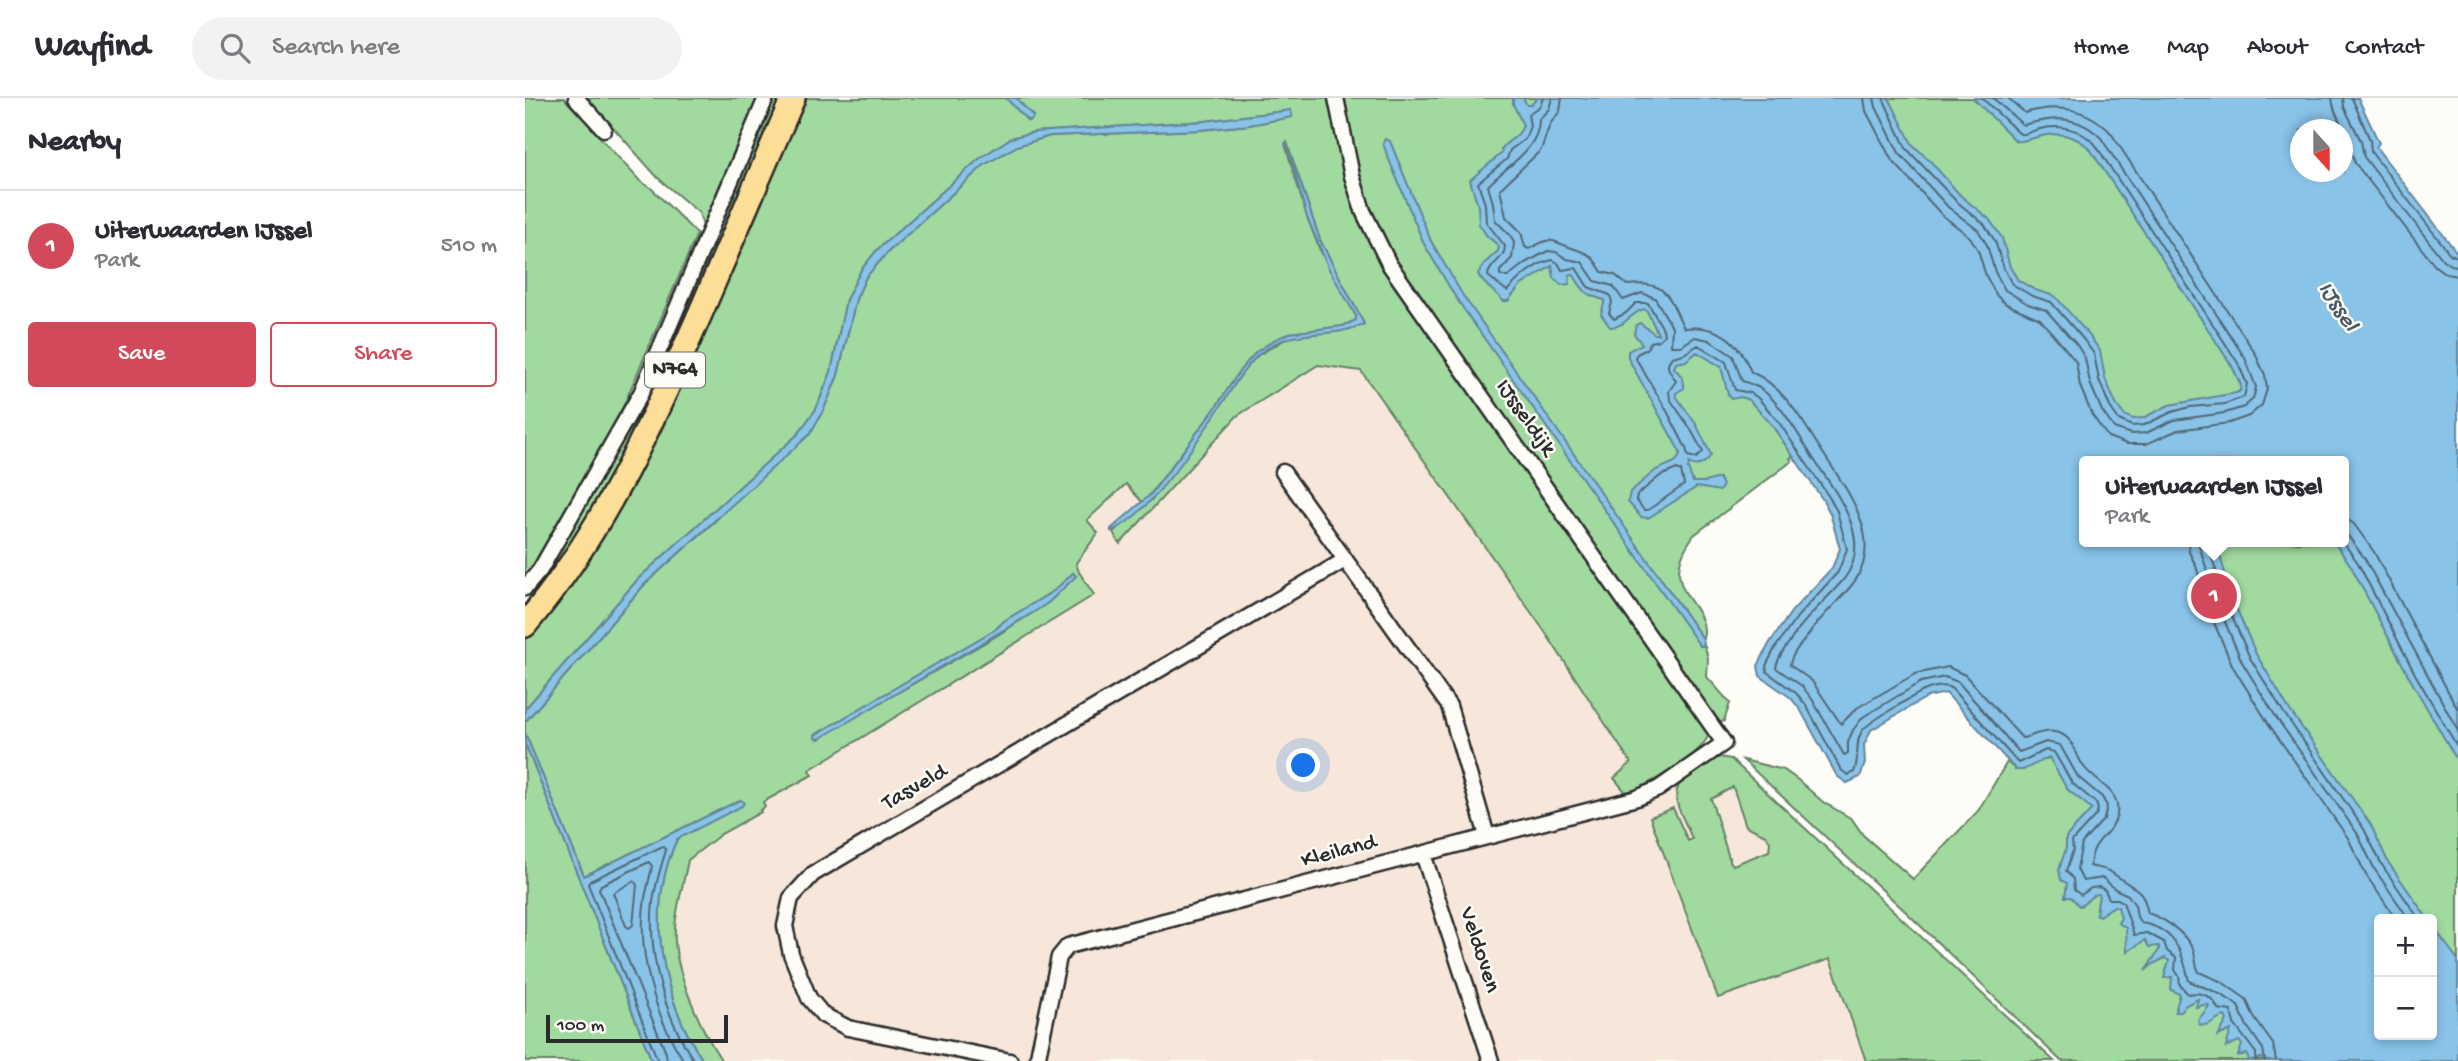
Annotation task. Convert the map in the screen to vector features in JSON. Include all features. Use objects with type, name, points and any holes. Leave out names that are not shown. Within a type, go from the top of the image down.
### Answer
[{"type":"main road","name":"N764","points":[[525,625],[550,595],[608,506],[658,409],[793,98]]},
{"type":"street","points":[[576,98],[604,129]]},
{"type":"street","points":[[525,588],[541,570],[641,393],[766,98]]},
{"type":"street","name":"IJsseldijk","points":[[1336,98],[1352,176],[1363,211],[1389,264],[1724,743]]},
{"type":"street","points":[[1283,472],[1449,706],[1487,836]]},
{"type":"street","name":"Tasveld","points":[[1010,1061],[848,1028],[823,1015],[809,998],[787,940],[786,918],[791,898],[813,874],[1345,560]]},
{"type":"street","name":"Kleiland","points":[[1037,1061],[1059,957],[1068,946],[1637,799],[1658,789],[1724,743]]},
{"type":"street","name":"Veldoven","points":[[1423,854],[1491,1061]]},
{"type":"shaded area","points":[[1377,343],[1743,786],[1809,882],[1875,1061],[668,1061],[602,883],[1083,510],[1313,344]]},
{"type":"green space","points":[[525,98],[564,98],[640,181],[651,188],[697,234],[623,407],[581,488],[525,583]]},
{"type":"green space","points":[[587,98],[760,98],[704,229],[699,213],[658,178]]},
{"type":"green space","points":[[770,98],[783,98],[718,251],[626,448],[562,567],[525,619],[525,604],[573,528],[623,434]]},
{"type":"green space","points":[[803,98],[1006,98],[1028,121],[1033,116],[1016,98],[1332,98],[1357,206],[1710,732],[1697,751],[1686,760],[1627,794],[1614,778],[1631,763],[1545,632],[1361,371],[1318,365],[1237,416],[1120,544],[1113,532],[1151,500],[1205,429],[1244,370],[1257,356],[1289,337],[1350,329],[1364,324],[1320,240],[1287,142],[1285,144],[1307,217],[1319,248],[1356,320],[1343,326],[1290,333],[1256,353],[1241,369],[1214,410],[1143,503],[1126,484],[1087,520],[1098,533],[1076,563],[1094,595],[809,770],[812,775],[763,802],[765,807],[761,812],[721,834],[688,860],[678,903],[675,944],[689,998],[722,1061],[703,1061],[688,1036],[668,981],[662,953],[661,895],[677,839],[742,801],[584,876],[525,733],[525,722],[645,584],[714,522],[824,409],[838,375],[856,299],[866,277],[888,252],[984,165],[1017,146],[1050,136],[1200,130],[1249,125],[1292,117],[1291,110],[1205,121],[1034,132],[1011,138],[979,159],[877,250],[861,270],[846,300],[831,372],[816,409],[797,435],[639,578],[525,709],[525,641],[550,612],[580,568]],"holes":[[[1073,573],[1076,576],[1049,602],[998,635],[817,739],[815,735],[996,629],[1004,621],[1055,590]]]},
{"type":"green space","points":[[1340,98],[2065,98],[2232,366],[2241,385],[2240,391],[2235,394],[2096,456],[2079,456],[2079,547],[2346,547],[2458,728],[2458,1061],[2061,1061],[1743,760],[1784,770],[1823,802],[1852,819],[1863,835],[1913,879],[1978,811],[2007,762],[2016,770],[2043,759],[2053,758],[1769,421],[1793,456],[1790,458],[1792,461],[1694,535],[1683,554],[1679,570],[1681,583],[1700,616],[1704,627],[1703,639],[1653,567],[1705,647],[1708,659],[1707,677],[1730,703],[1724,721],[1712,722],[1393,260],[1363,198]]},
{"type":"green space","points":[[525,743],[652,1061],[525,1061]]},
{"type":"green space","points":[[1719,757],[1731,759],[2054,1061],[1866,1061],[1830,959],[1718,998],[1650,817],[1673,808],[1688,841],[1692,839],[1678,808],[1676,794],[1678,786],[1689,773]],"holes":[[[1733,787],[1746,826],[1766,835],[1770,842],[1769,851],[1733,865],[1711,799]]]},
{"type":"water","points":[[1006,98],[1016,98],[1033,116],[1032,119],[1028,121]]},
{"type":"water","name":"IJssel","points":[[1513,98],[1523,98],[1527,105],[1531,105],[1537,98],[1889,98],[1912,144],[1961,196],[1989,219],[2002,238],[2010,267],[2018,280],[2035,290],[2055,296],[2089,335],[2100,351],[2105,378],[2116,404],[2124,415],[2133,419],[2143,418],[2169,405],[2236,393],[2240,391],[2241,385],[2232,366],[2090,149],[2079,140],[2059,134],[2016,141],[1973,98],[2358,98],[2379,143],[2376,147],[2458,254],[2458,762],[2409,677],[2351,566],[2338,547],[2349,547],[2349,456],[2079,456],[2079,547],[2216,547],[2234,603],[2256,654],[2289,709],[2371,825],[2388,862],[2424,914],[2374,914],[2374,1040],[2437,1040],[2437,932],[2458,960],[2458,1061],[2264,1061],[2262,1058],[2249,1061],[2247,1054],[2238,1056],[2242,1045],[2239,1041],[2226,1047],[2231,1030],[2218,1036],[2227,1020],[2225,1016],[2207,1025],[2199,1024],[2198,1020],[2209,1006],[2207,1004],[2196,1007],[2198,999],[2175,1012],[2180,994],[2171,990],[2172,977],[2164,978],[2169,961],[2165,958],[2145,971],[2159,946],[2149,947],[2145,940],[2127,952],[2126,928],[2118,923],[2121,918],[2118,907],[2114,906],[2099,916],[2096,914],[2099,894],[2079,906],[2071,897],[2065,897],[2067,883],[2061,880],[2059,870],[2066,848],[2066,837],[2092,809],[2067,789],[2049,757],[2023,770],[2016,770],[1946,693],[1927,697],[1871,730],[1864,745],[1865,763],[1860,777],[1847,783],[1837,776],[1800,709],[1791,698],[1760,676],[1758,666],[1769,644],[1792,611],[1832,568],[1840,549],[1830,513],[1772,425],[1749,400],[1741,397],[1731,399],[1721,367],[1697,352],[1686,361],[1676,363],[1674,368],[1682,377],[1684,388],[1676,393],[1676,396],[1696,424],[1711,455],[1701,464],[1689,463],[1688,469],[1693,482],[1719,478],[1723,485],[1720,491],[1697,487],[1648,518],[1641,517],[1628,502],[1630,492],[1656,470],[1675,462],[1680,452],[1628,358],[1628,351],[1642,344],[1634,334],[1636,325],[1640,323],[1658,334],[1647,311],[1639,311],[1620,325],[1610,327],[1601,314],[1605,300],[1586,292],[1573,274],[1570,275],[1569,284],[1561,285],[1554,278],[1552,266],[1520,286],[1508,301],[1503,301],[1478,274],[1498,251],[1499,246],[1487,236],[1479,224],[1478,206],[1470,180],[1502,153],[1503,146],[1523,125]]},
{"type":"water","points":[[1291,110],[1292,117],[1249,125],[1200,130],[1050,136],[1017,146],[984,165],[888,252],[866,277],[856,299],[838,375],[810,434],[645,584],[525,722],[525,709],[639,578],[797,435],[816,409],[831,372],[846,300],[861,270],[877,250],[979,159],[1011,138],[1034,132],[1205,121]]},
{"type":"water","points":[[1385,139],[1390,141],[1431,241],[1462,294],[1703,639],[1704,645],[1700,646],[1456,298],[1424,244],[1387,155],[1383,143]]},
{"type":"water","points":[[1286,141],[1320,240],[1364,324],[1337,332],[1284,339],[1258,355],[1242,373],[1156,495],[1125,523],[1111,531],[1151,494],[1256,352],[1290,333],[1343,326],[1356,320],[1329,269],[1307,217]]},
{"type":"water","points":[[1073,573],[1076,576],[1049,602],[1034,612],[819,739],[815,738],[815,735],[996,629],[1004,621],[1055,590]]},
{"type":"water","points":[[525,733],[584,876],[740,800],[744,803],[677,839],[661,895],[662,953],[668,981],[688,1036],[703,1061],[652,1061],[525,743]]},
{"type":"place","name":"Uiterwaarden IJssel","points":[[2214,596]]}]
